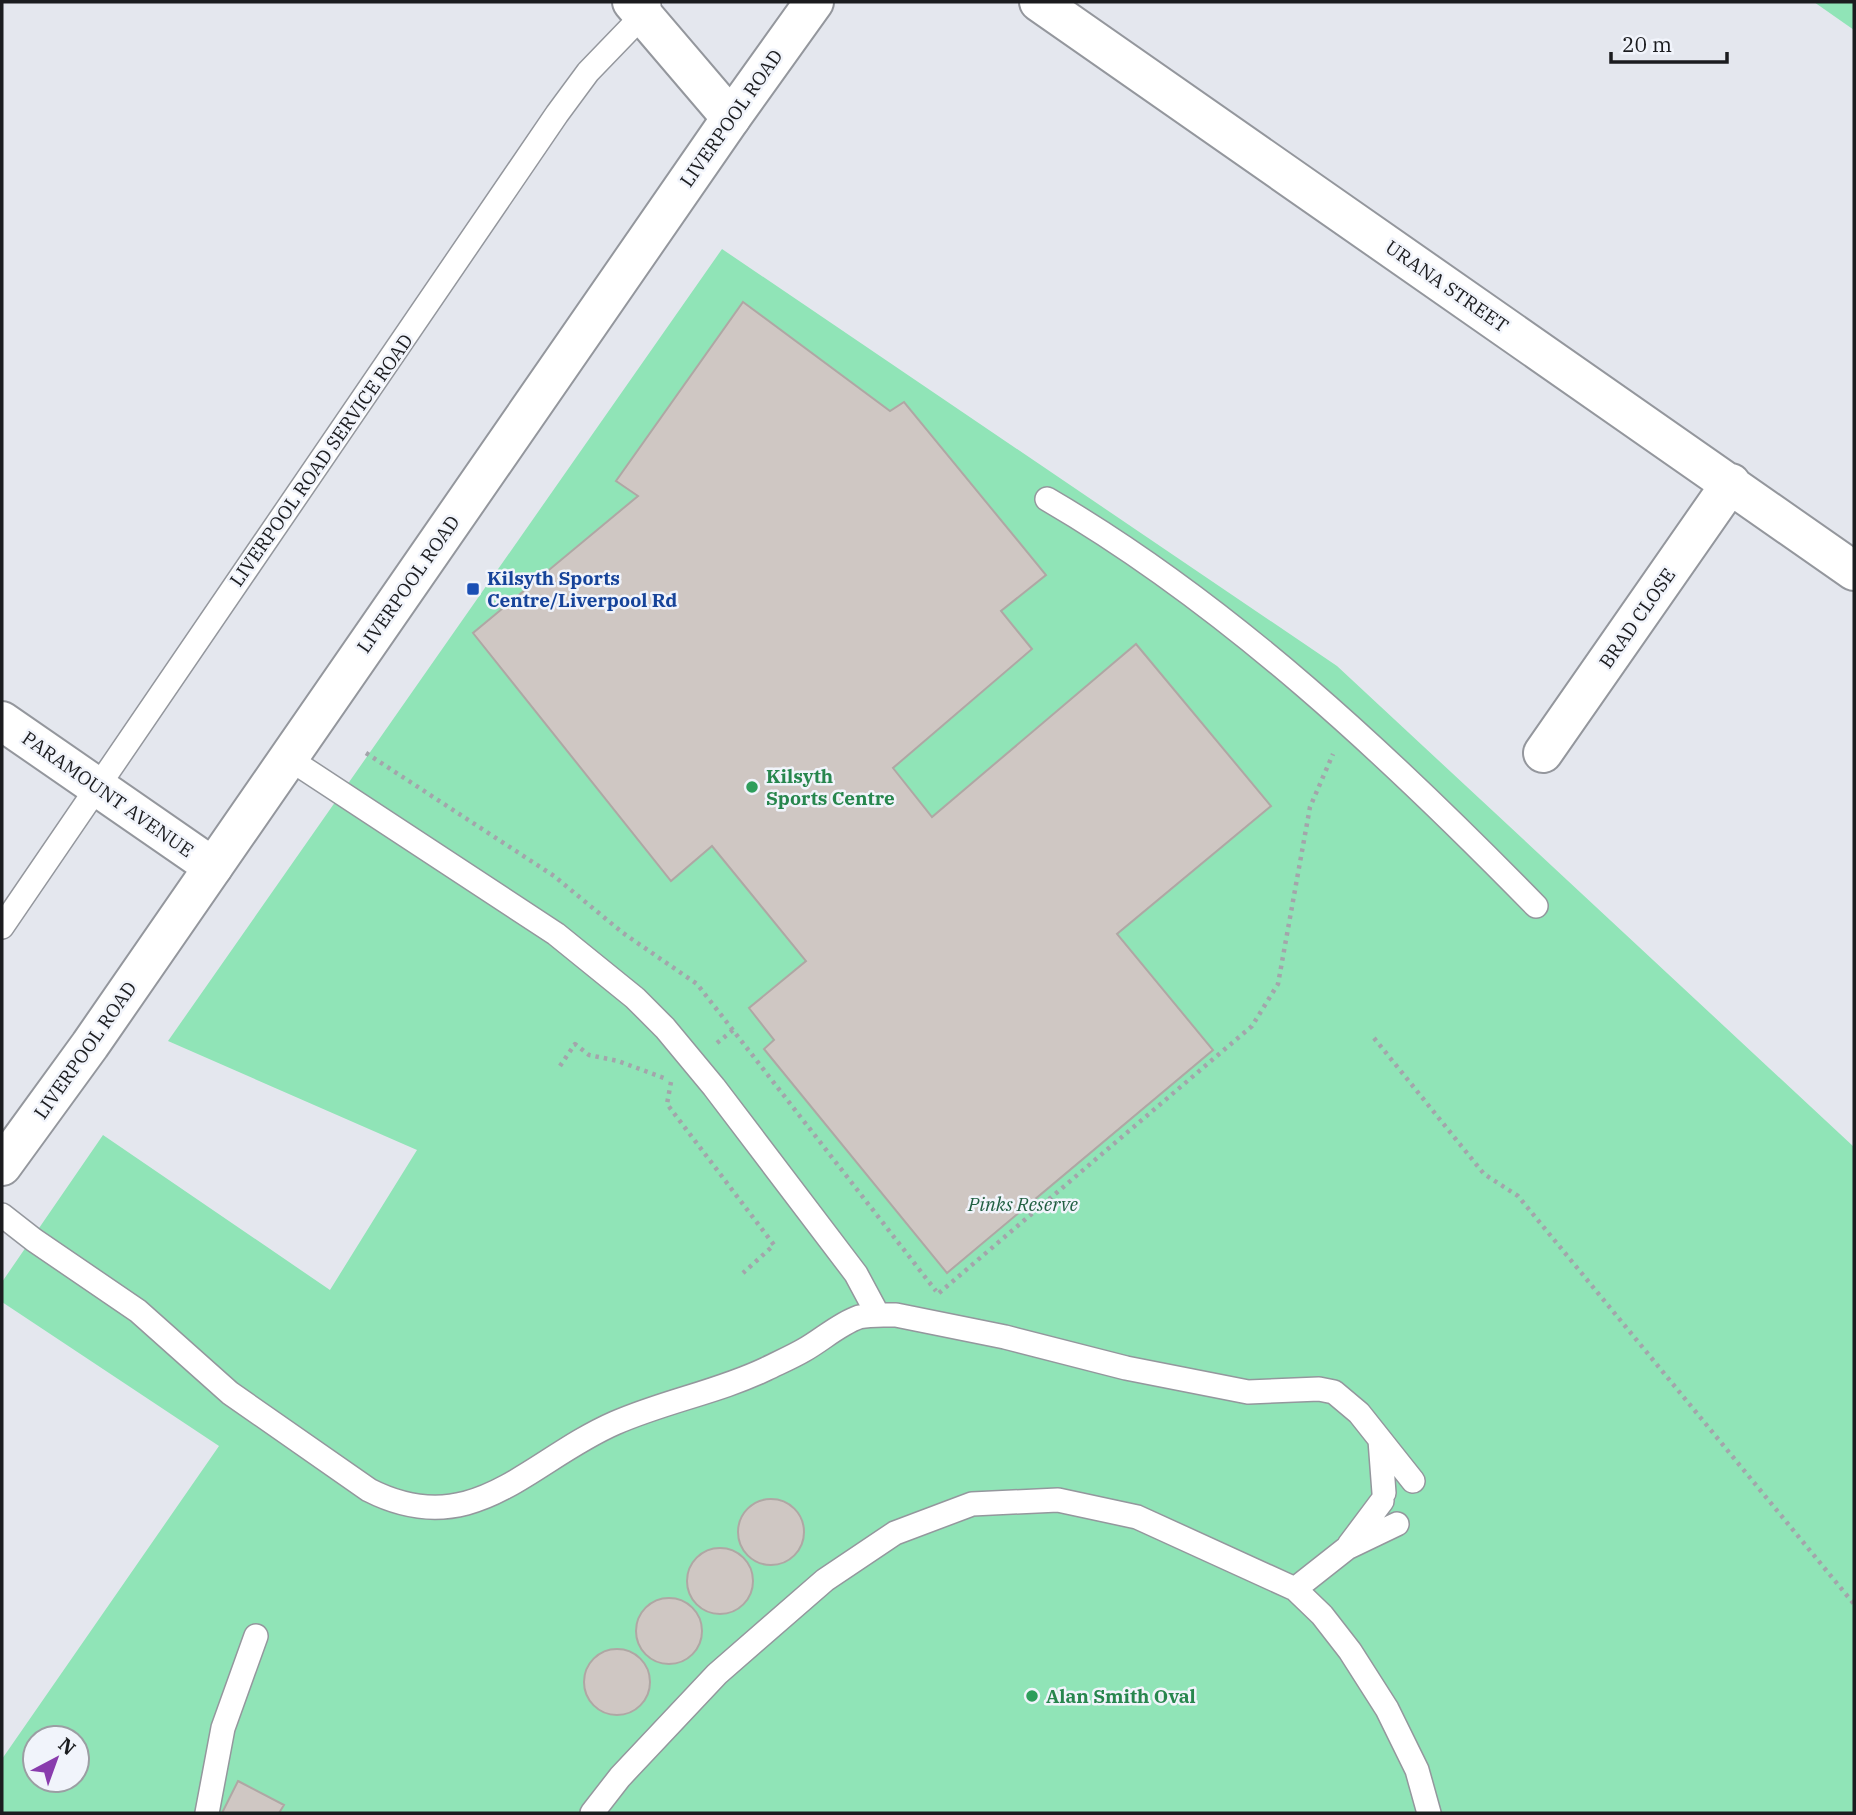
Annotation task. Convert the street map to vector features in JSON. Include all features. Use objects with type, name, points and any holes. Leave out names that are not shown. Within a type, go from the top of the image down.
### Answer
[{"type":"street","name":"LIVERPOOL ROAD","points":[[2,1166],[90,1045],[814,2]]},
{"type":"street","name":"URANA STREET","points":[[1039,2],[1854,571]]},
{"type":"street","points":[[642,6],[731,118]]},
{"type":"street","name":"BRAD CLOSE","points":[[1543,752],[1731,483]]},
{"type":"street","name":"PARAMOUNT AVENUE","points":[[2,721],[214,867]]},
{"type":"lane","name":"LIVERPOOL ROAD SERVICE ROAD","points":[[2,927],[557,114],[642,6]]},
{"type":"lane","points":[[1047,499],[1211,608],[1434,802],[1536,906]]},
{"type":"lane","points":[[288,758],[574,948],[635,998],[693,1062],[856,1274],[878,1315]]},
{"type":"lane","points":[[2,1215],[138,1311],[230,1393],[369,1490],[390,1501],[412,1507],[436,1508],[485,1499],[569,1446],[614,1423],[739,1382],[804,1350],[859,1317],[878,1315],[896,1315],[1005,1337],[1126,1367],[1248,1392],[1319,1389],[1334,1392],[1359,1413],[1413,1481]]},
{"type":"lane","points":[[1347,1548],[1383,1497],[1380,1440]]},
{"type":"lane","points":[[592,1813],[620,1777],[717,1674],[825,1580],[895,1533],[972,1504],[1058,1500],[1137,1517],[1295,1589],[1322,1615],[1350,1651],[1387,1709],[1416,1770],[1429,1813]]},
{"type":"lane","points":[[1295,1589],[1347,1548],[1397,1524]]},
{"type":"lane","points":[[207,1813],[223,1728],[256,1636]]},
{"type":"path","points":[[939,1294],[1252,1026],[1278,984],[1310,807],[1347,724]]},
{"type":"path","points":[[733,1030],[671,1081],[667,1104],[774,1245],[743,1273]]},
{"type":"path","points":[[1374,1038],[1484,1174],[1518,1196],[1854,1604]]},
{"type":"path","points":[[560,1066],[575,1044],[589,1055],[618,1061],[671,1081]]},
{"type":"green space","points":[[1814,2],[1854,2],[1854,30]]},
{"type":"green space","name":"Pinks Reserve","points":[[722,249],[1337,666],[1854,1147],[1854,1813],[2,1813],[2,1759],[21,1732],[21,1794],[91,1794],[91,1724],[26,1724],[219,1446],[2,1302],[2,1282],[103,1135],[330,1290],[417,1150],[168,1041]]},
{"type":"building","name":"Kilsyth Sports Centre","points":[[743,302],[890,411],[904,402],[1046,575],[1001,611],[1032,649],[893,768],[932,817],[1136,644],[1271,806],[1117,934],[1213,1050],[947,1273],[764,1049],[774,1040],[749,1008],[806,961],[712,846],[671,881],[473,633],[638,496],[616,481]]},
{"type":"building","points":[[764,1499],[778,1499],[790,1504],[799,1513],[804,1532],[802,1545],[795,1556],[778,1565],[764,1565],[752,1560],[743,1551],[738,1539],[738,1525],[743,1513],[752,1504]]},
{"type":"building","points":[[713,1548],[727,1548],[739,1553],[748,1562],[753,1581],[751,1594],[744,1605],[727,1614],[713,1614],[701,1609],[692,1600],[687,1588],[687,1574],[692,1562],[701,1553]]},
{"type":"building","points":[[662,1598],[676,1598],[688,1603],[697,1612],[702,1631],[700,1644],[693,1655],[676,1664],[662,1664],[650,1659],[641,1650],[636,1638],[636,1624],[641,1612],[650,1603]]},
{"type":"building","points":[[610,1649],[624,1649],[636,1654],[645,1663],[650,1682],[648,1695],[641,1706],[624,1715],[610,1715],[598,1710],[589,1701],[584,1689],[584,1675],[589,1663],[598,1654]]},
{"type":"building","points":[[238,1781],[284,1805],[279,1813],[222,1813]]},
{"type":"place","name":"Kilsyth Sports Centre/Liverpool Rd","points":[[473,589]]},
{"type":"place","name":"Kilsyth Sports Centre","points":[[752,787]]},
{"type":"place","name":"Alan Smith Oval","points":[[1032,1696]]}]
